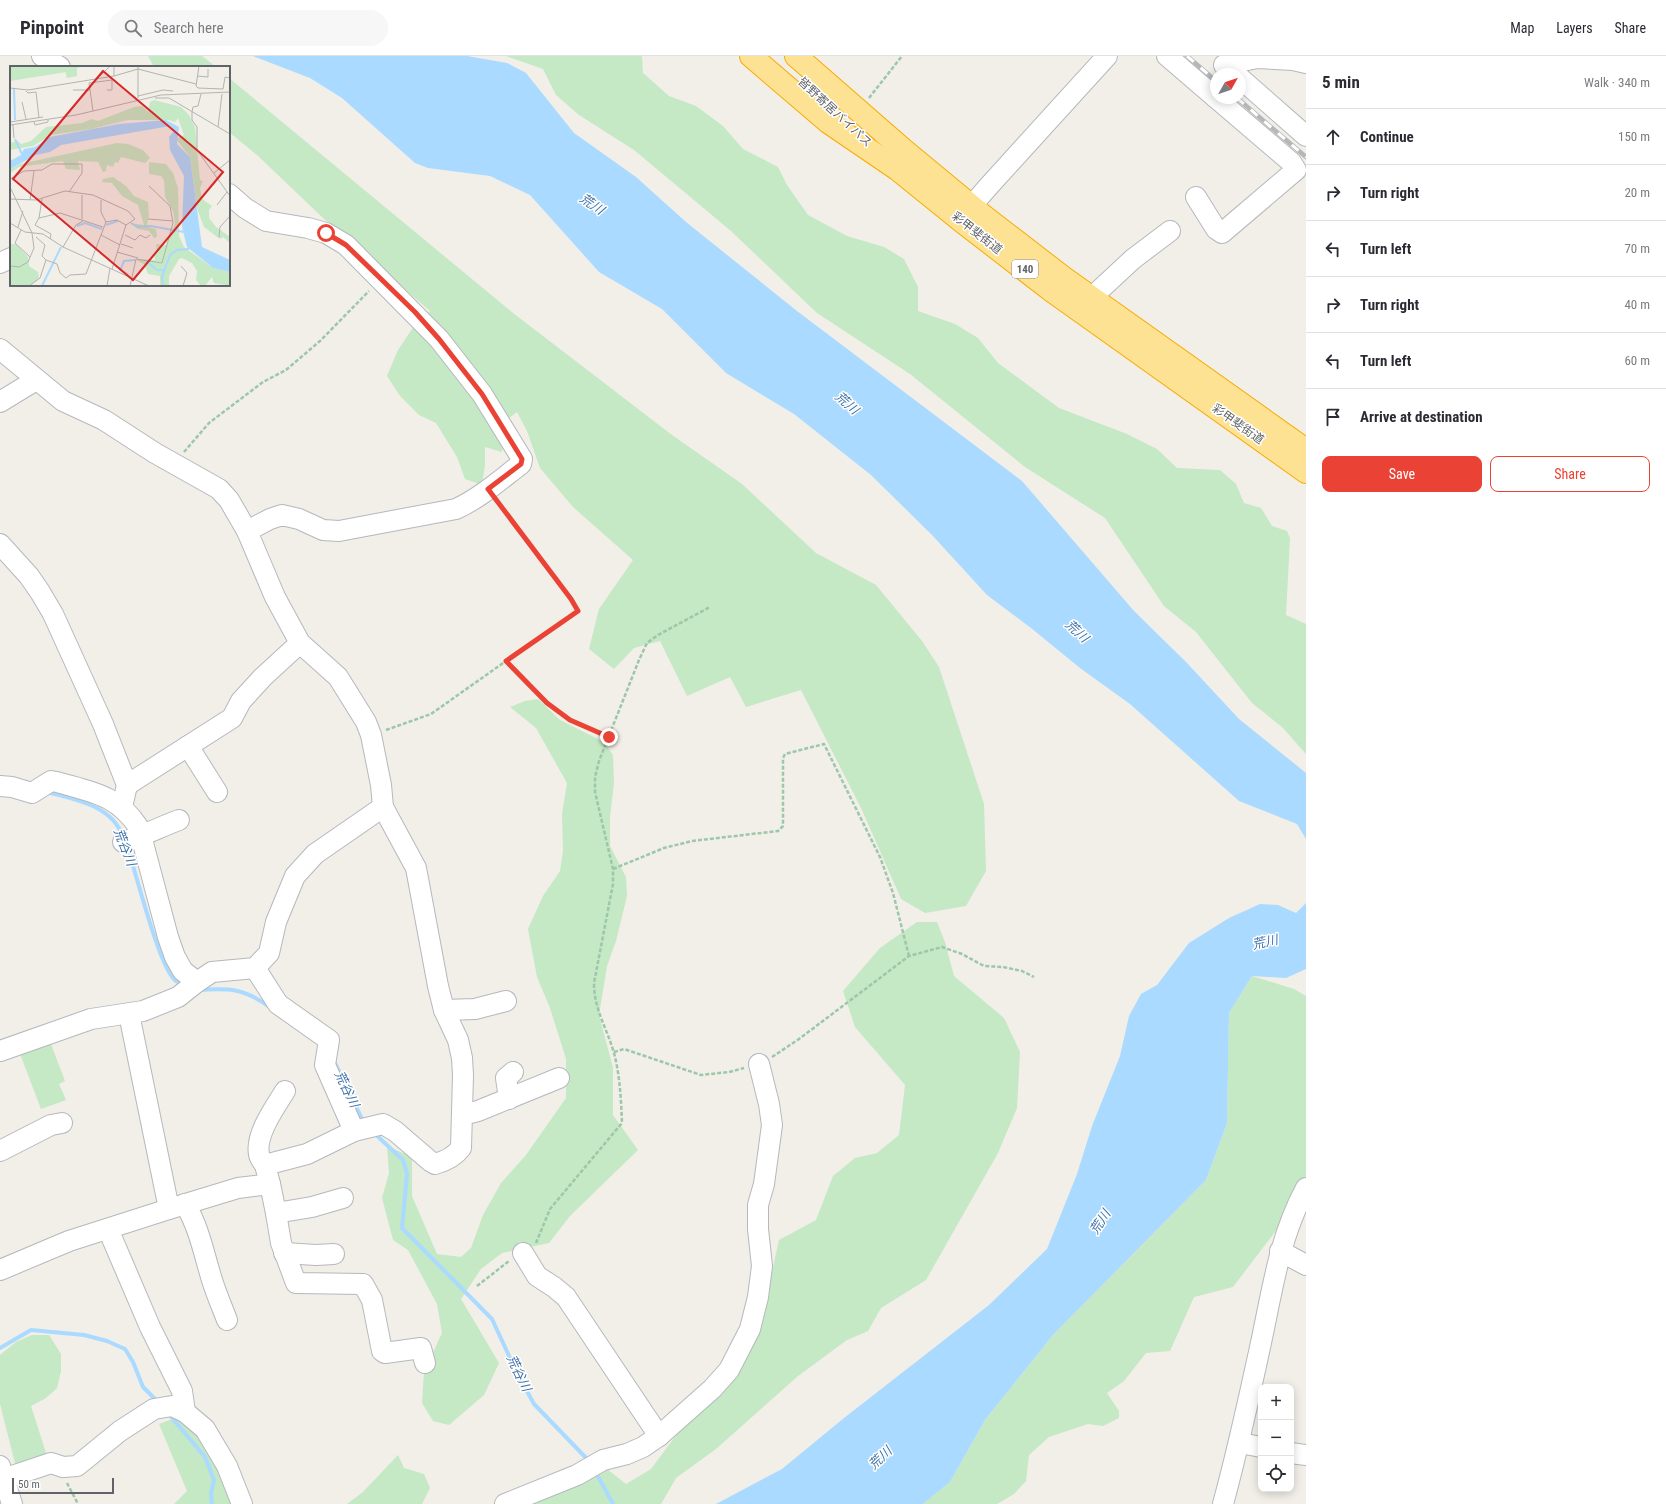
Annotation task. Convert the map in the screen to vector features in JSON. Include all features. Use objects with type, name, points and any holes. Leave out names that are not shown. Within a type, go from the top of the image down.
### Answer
[{"type":"highway","name":"彩甲斐街道","points":[[751,56],[828,122],[901,160]]},
{"type":"highway","name":"皆野寄居バイパス","points":[[774,56],[901,160]]},
{"type":"highway","name":"皆野寄居バイパス","points":[[781,56],[901,160]]},
{"type":"highway","name":"彩甲斐街道","points":[[796,56],[860,111],[901,160],[966,213],[1085,315],[1306,472]]},
{"type":"highway","name":"彩甲斐街道","points":[[966,213],[1091,298],[1306,450]]},
{"type":"street","points":[[42,56],[58,66]]},
{"type":"street","points":[[966,213],[1088,63],[1107,56]]},
{"type":"street","points":[[1167,56],[1210,93]]},
{"type":"street","points":[[1224,65],[1257,58],[1294,60],[1306,63]]},
{"type":"street","points":[[1246,83],[1306,136]]},
{"type":"street","points":[[1196,197],[1216,229],[1222,233],[1296,170],[1292,162],[1223,104]]},
{"type":"street","points":[[230,195],[245,208],[266,221],[308,228],[326,233],[346,245],[439,339],[482,394],[522,459],[521,464],[469,503],[456,509],[339,531],[323,530],[299,519],[282,515],[270,519],[247,531]]},
{"type":"street","points":[[1091,298],[1133,259],[1170,231]]},
{"type":"street","points":[[0,263],[10,258]]},
{"type":"street","points":[[0,349],[63,401],[104,420],[175,464],[219,489],[229,500],[247,531],[275,597],[300,643],[338,678],[366,722],[371,735],[381,784],[383,807],[416,868],[438,986],[444,1010],[458,1040],[462,1058],[463,1075],[461,1148],[458,1152],[445,1161],[436,1164],[430,1161],[395,1131],[383,1124],[354,1131],[238,1188],[69,1241],[0,1270]]},
{"type":"street","points":[[0,402],[36,380]]},
{"type":"street","points":[[0,544],[29,576],[53,614],[103,724],[127,786],[122,807]]},
{"type":"street","points":[[127,786],[232,718],[241,701],[263,677],[300,643]]},
{"type":"street","points":[[188,746],[217,792]]},
{"type":"street","points":[[0,786],[12,787],[32,793],[51,781],[112,799],[132,816],[139,828],[132,839]]},
{"type":"street","points":[[0,1050],[91,1019],[143,1011],[178,997],[212,972],[255,968],[269,953],[276,922],[295,876],[315,854],[383,807]]},
{"type":"street","points":[[132,839],[151,830],[179,820]]},
{"type":"street","points":[[132,839],[175,957],[183,971],[197,982]]},
{"type":"street","points":[[255,968],[278,1004],[329,1040],[325,1065],[354,1131]]},
{"type":"street","points":[[444,1010],[475,1009],[506,1001]]},
{"type":"street","points":[[129,1014],[177,1206],[193,1217],[212,1279],[227,1320]]},
{"type":"street","points":[[505,1504],[577,1475],[603,1460],[627,1454],[643,1447],[659,1436],[712,1389],[730,1370],[750,1329],[758,1297],[762,1266],[758,1229],[758,1205],[764,1184],[772,1125],[769,1104],[759,1064]]},
{"type":"street","points":[[508,1099],[506,1078],[512,1072]]},
{"type":"street","points":[[462,1115],[478,1111],[559,1078]]},
{"type":"street","points":[[285,1091],[269,1116],[260,1139],[259,1155],[267,1175],[281,1243],[296,1283],[363,1284],[372,1300],[382,1350],[385,1353],[421,1348],[425,1363]]},
{"type":"street","points":[[0,1151],[51,1125],[62,1123]]},
{"type":"street","points":[[1223,1504],[1240,1443],[1280,1250],[1301,1210],[1306,1188]]},
{"type":"street","points":[[276,1214],[312,1208],[343,1198]]},
{"type":"street","points":[[108,1229],[150,1328],[182,1391],[185,1412]]},
{"type":"street","points":[[1280,1250],[1306,1265]]},
{"type":"street","points":[[284,1253],[316,1255],[334,1254]]},
{"type":"street","points":[[523,1254],[537,1276],[566,1297],[659,1436]]},
{"type":"street","points":[[12,1504],[1,1474],[51,1464],[63,1467],[78,1466],[120,1432],[154,1409],[172,1406],[185,1412],[205,1429],[227,1466],[242,1504]]},
{"type":"street","points":[[1240,1443],[1258,1446]]},
{"type":"street","points":[[1294,1453],[1306,1455]]},
{"type":"path","points":[[860,111],[902,56]]},
{"type":"path","points":[[175,464],[190,444],[209,424],[263,382],[286,370],[297,361],[326,336],[381,279]]},
{"type":"path","points":[[371,735],[431,714],[578,611],[571,599],[488,489]]},
{"type":"path","points":[[477,1286],[506,1263],[534,1247],[550,1209],[622,1123],[620,1081],[614,1052],[594,997],[594,983],[613,884],[613,869],[595,792],[595,777],[599,762],[647,643],[658,635],[710,607]]},
{"type":"path","points":[[506,661],[552,707],[570,720],[609,737]]},
{"type":"path","points":[[613,869],[664,848],[692,841],[778,831],[783,826],[783,758],[785,754],[824,744],[880,857],[893,893],[909,956]]},
{"type":"path","points":[[614,1052],[624,1049],[701,1075],[729,1072],[759,1064],[799,1039],[909,956],[942,947],[962,954],[984,966],[1003,967],[1022,971],[1034,977]]},
{"type":"path","points":[[63,1467],[65,1480],[78,1504]]},
{"type":"green space","points":[[148,56],[202,56],[215,66],[153,66]]},
{"type":"green space","points":[[506,56],[642,56],[643,73],[669,96],[696,106],[723,126],[743,149],[778,167],[787,185],[808,215],[847,236],[884,247],[904,259],[918,287],[918,311],[955,324],[978,338],[998,363],[1059,408],[1127,434],[1157,449],[1177,468],[1220,470],[1236,484],[1244,503],[1261,508],[1272,526],[1287,531],[1290,538],[1286,615],[1306,624],[1306,754],[1282,727],[1252,703],[1196,632],[1164,606],[1105,518],[1025,467],[910,374],[817,313],[731,231],[634,150],[579,115],[556,95],[543,69]]},
{"type":"green space","points":[[230,79],[513,313],[672,435],[742,484],[816,553],[876,585],[922,641],[939,667],[984,804],[986,871],[966,906],[925,913],[901,899],[862,810],[801,690],[746,707],[730,677],[687,696],[660,641],[634,648],[614,669],[589,649],[599,609],[633,560],[573,507],[540,468],[527,431],[517,412],[505,421],[502,452],[485,447],[485,465],[482,485],[465,479],[457,457],[436,423],[419,415],[400,396],[387,376],[398,350],[412,329],[430,311],[322,217],[257,155],[230,133]]},
{"type":"green space","points":[[538,699],[560,720],[604,742],[613,755],[614,783],[610,817],[610,846],[626,877],[627,896],[616,941],[607,966],[599,1015],[613,1068],[613,1115],[638,1150],[570,1216],[549,1243],[502,1253],[481,1269],[461,1299],[499,1363],[484,1395],[449,1425],[433,1421],[422,1403],[424,1372],[442,1333],[437,1304],[408,1250],[393,1240],[382,1198],[389,1173],[387,1146],[412,1157],[412,1196],[437,1254],[461,1257],[471,1248],[483,1215],[501,1183],[526,1155],[566,1098],[566,1059],[550,1008],[537,977],[528,929],[543,896],[560,871],[563,851],[562,814],[567,783],[536,728],[510,707],[525,701]]},
{"type":"green space","points":[[917,922],[937,922],[945,942],[954,976],[1004,1018],[1020,1052],[1017,1108],[998,1153],[926,1280],[881,1308],[868,1331],[847,1340],[798,1376],[716,1449],[676,1478],[661,1504],[530,1504],[607,1469],[626,1484],[651,1469],[680,1430],[729,1385],[751,1344],[766,1299],[779,1240],[816,1220],[833,1176],[855,1158],[877,1153],[899,1135],[905,1085],[855,1027],[843,991],[880,948]]},
{"type":"green space","points":[[1252,976],[1294,989],[1306,996],[1306,1180],[1284,1220],[1233,1287],[1194,1297],[1170,1351],[1146,1353],[1124,1381],[1107,1393],[1119,1411],[1119,1418],[1103,1426],[1088,1424],[1049,1437],[1029,1455],[1026,1481],[1014,1494],[997,1504],[923,1504],[950,1482],[985,1420],[1053,1335],[1206,1180],[1227,1123],[1229,1013]]},
{"type":"green space","points":[[49,1039],[65,1081],[59,1084],[66,1100],[41,1109],[19,1051]]},
{"type":"green space","points":[[32,1335],[49,1335],[61,1354],[61,1371],[57,1388],[46,1398],[31,1406],[47,1456],[16,1467],[0,1404],[0,1355],[16,1342]]},
{"type":"green space","points":[[178,1417],[196,1433],[243,1504],[174,1504],[187,1491],[159,1424]]},
{"type":"green space","points":[[398,1455],[404,1468],[424,1474],[430,1488],[422,1504],[347,1504],[363,1492]]},
{"type":"water","name":"荒川","points":[[253,56],[467,56],[507,63],[526,73],[574,133],[636,177],[686,222],[797,311],[1022,481],[1134,611],[1186,662],[1239,719],[1306,773],[1306,839],[1297,824],[1239,801],[1130,704],[1080,668],[1031,628],[987,595],[932,535],[871,475],[794,414],[726,373],[662,309],[599,272],[530,195],[490,176],[428,168],[415,163],[342,98],[310,78]]},
{"type":"water","name":"荒川","points":[[1306,903],[1306,969],[1286,978],[1252,976],[1229,1013],[1227,1123],[1206,1180],[1053,1335],[985,1420],[950,1482],[923,1504],[716,1504],[782,1469],[844,1418],[989,1305],[1047,1249],[1077,1174],[1092,1126],[1120,1056],[1129,1016],[1141,994],[1157,985],[1189,943],[1229,918],[1260,904],[1278,905],[1296,913]]},
{"type":"waterway","name":"荒谷川","points":[[47,792],[81,801],[102,811],[118,826],[123,837]]},
{"type":"waterway","name":"荒谷川","points":[[127,847],[148,918],[162,958],[169,973],[176,981],[185,985]]},
{"type":"waterway","name":"荒谷川","points":[[198,990],[219,989],[236,991],[253,996],[271,1008]]},
{"type":"waterway","name":"荒谷川","points":[[335,1063],[364,1123]]},
{"type":"waterway","name":"荒谷川","points":[[373,1132],[403,1160],[407,1174],[402,1228],[492,1319],[516,1371],[534,1404],[590,1462]]},
{"type":"waterway","points":[[0,1348],[31,1330],[84,1335],[107,1341],[125,1349],[133,1362],[143,1387],[158,1402]]},
{"type":"waterway","points":[[168,1413],[205,1457],[214,1480],[211,1493],[212,1504]]},
{"type":"waterway","name":"荒谷川","points":[[595,1471],[613,1504]]},
{"type":"railway","points":[[1187,56],[1210,76]]},
{"type":"railway","points":[[1244,104],[1306,157]]},
{"type":"route","points":[[326,233],[346,245],[415,312],[439,339],[482,394],[522,459],[521,464],[488,489],[571,599],[578,611],[506,661],[547,703],[570,720],[609,737]]}]
